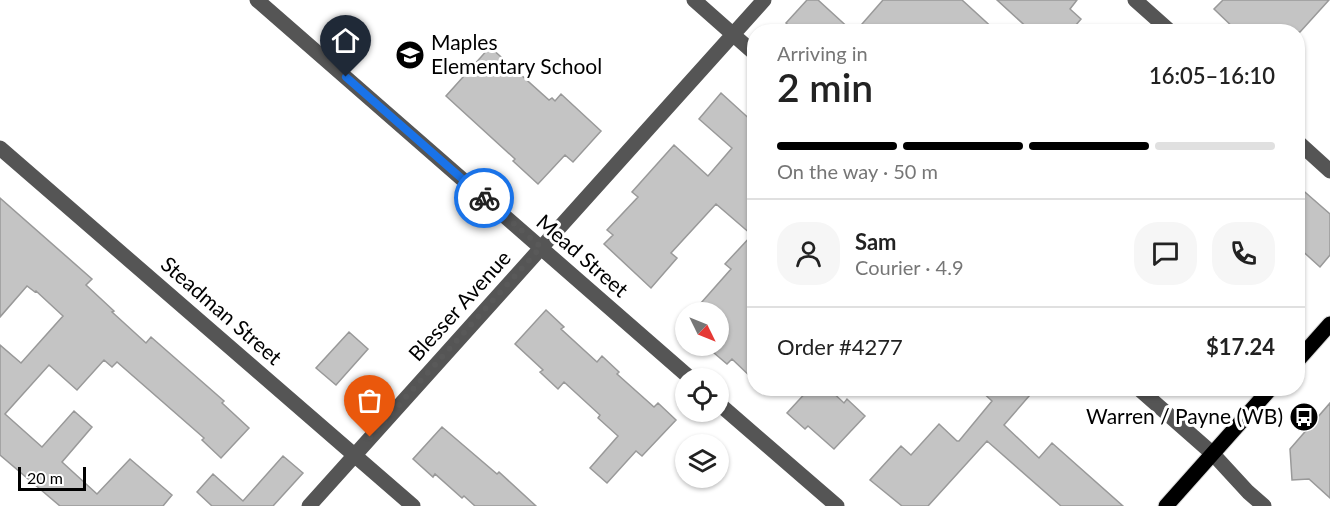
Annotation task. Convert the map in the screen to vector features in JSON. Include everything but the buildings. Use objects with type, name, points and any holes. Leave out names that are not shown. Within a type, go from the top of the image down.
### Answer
[{"type":"main road","points":[[1305,352],[1330,324]]},
{"type":"main road","points":[[1166,506],[1264,396]]},
{"type":"street","name":"Mead Street","points":[[257,0],[679,368]]},
{"type":"street","points":[[694,0],[747,47]]},
{"type":"street","name":"Blesser Avenue","points":[[309,506],[764,0]]},
{"type":"street","points":[[1135,0],[1162,24]]},
{"type":"street","name":"Steadman Street","points":[[0,148],[413,506]]},
{"type":"street","points":[[1305,148],[1330,171]]},
{"type":"street","points":[[1147,396],[1213,454],[1264,506]]},
{"type":"street","points":[[729,413],[837,506]]},
{"type":"way so far","points":[[370,437],[541,247],[484,198]]},
{"type":"place","name":"Maples Elementary School","points":[[410,55]]},
{"type":"place","name":"Warren / Payne (WB)","points":[[1304,417]]},
{"type":"route","points":[[346,77],[484,198]]}]
